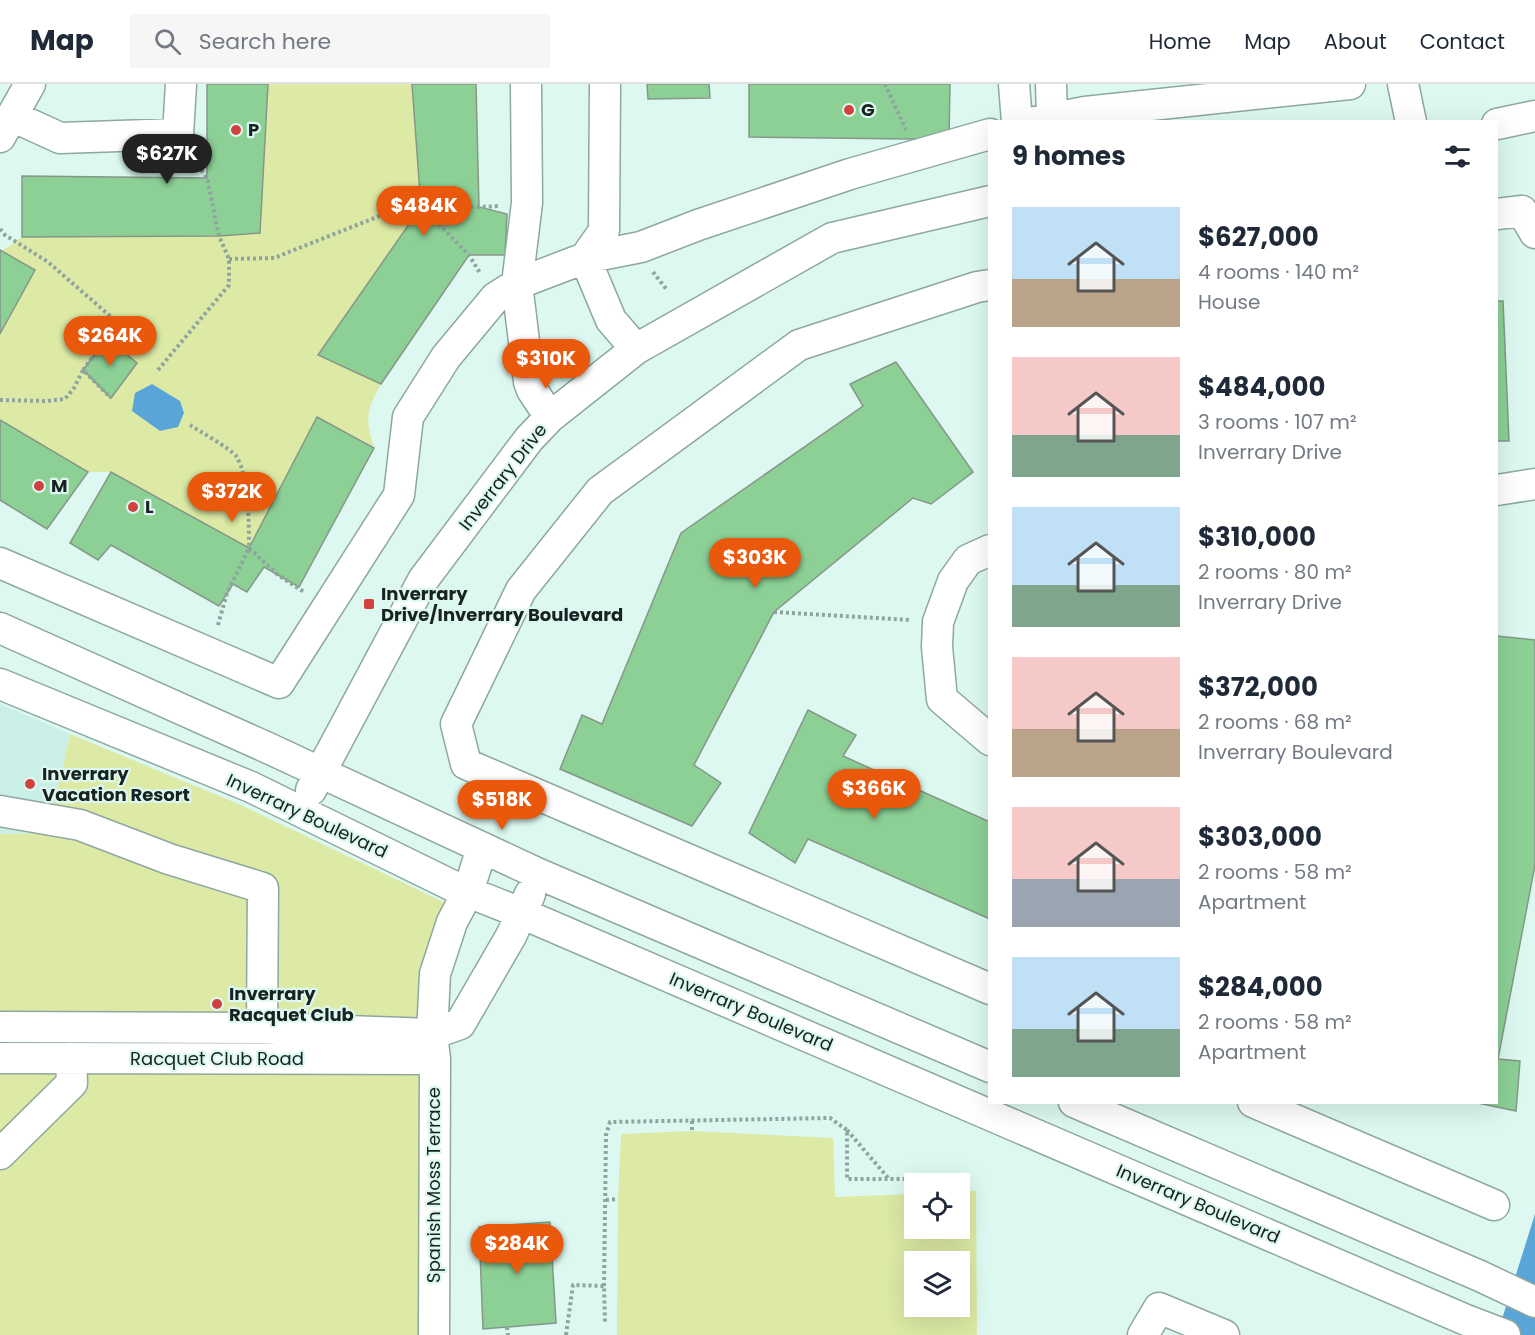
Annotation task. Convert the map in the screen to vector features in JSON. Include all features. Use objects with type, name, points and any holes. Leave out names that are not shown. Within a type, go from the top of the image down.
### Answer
[{"type":"street","points":[[30,84],[6,126],[60,138],[178,134],[181,84]]},
{"type":"street","points":[[526,84],[527,203],[506,291],[532,390],[550,417]]},
{"type":"street","points":[[585,258],[604,231],[605,84]]},
{"type":"street","points":[[1014,84],[1017,120]]},
{"type":"street","points":[[1052,84],[1047,120],[1097,110],[1350,84]]},
{"type":"street","points":[[1403,84],[1411,120]]},
{"type":"street","points":[[1498,124],[1535,116]]},
{"type":"street","points":[[0,563],[279,683],[399,495],[408,417],[446,357],[506,291],[585,258],[641,247],[698,225],[817,185],[988,135]]},
{"type":"street","name":"Inverrary Drive","points":[[301,812],[319,772],[423,580],[530,439],[550,417],[636,349],[832,238],[988,201]]},
{"type":"street","points":[[1498,214],[1522,211],[1535,233]]},
{"type":"street","points":[[585,258],[611,320],[636,349]]},
{"type":"street","points":[[988,285],[799,345],[600,491],[521,590],[456,724],[466,764],[988,989]]},
{"type":"street","points":[[1498,490],[1535,484]]},
{"type":"street","points":[[988,551],[968,560],[953,581],[938,622],[942,699],[988,738]]},
{"type":"street","points":[[0,628],[268,748],[539,874],[988,1066]]},
{"type":"street","name":"Inverrary Boulevard","points":[[0,684],[251,787],[468,892],[1505,1335]]},
{"type":"street","points":[[0,811],[80,825],[169,859],[263,888],[254,1060]]},
{"type":"street","name":"Spanish Moss Terrace","points":[[434,1335],[435,974],[452,922],[468,892],[482,848]]},
{"type":"street","points":[[433,1047],[460,1024],[511,936],[539,874]]},
{"type":"street","name":"Racquet Club Road","points":[[0,1027],[256,1028],[433,1047]]},
{"type":"street","points":[[0,1154],[72,1083],[45,1028]]},
{"type":"street","name":"Racquet Club Road","points":[[0,1058],[254,1060],[433,1047]]},
{"type":"street","points":[[1079,1104],[1480,1276],[1535,1302]]},
{"type":"street","points":[[1265,1105],[1494,1205]]},
{"type":"street","points":[[1143,1335],[1159,1308],[1224,1335]]},
{"type":"path","points":[[885,84],[915,156]]},
{"type":"path","points":[[158,370],[229,285],[229,259],[219,236],[207,178],[178,134]]},
{"type":"path","points":[[229,259],[274,258],[407,205],[479,207],[527,203]]},
{"type":"path","points":[[421,207],[506,291]]},
{"type":"path","points":[[0,229],[5,235],[48,262],[109,315],[115,333],[107,338],[65,399],[0,400]]},
{"type":"path","points":[[107,338],[124,352]]},
{"type":"path","points":[[83,370],[111,398]]},
{"type":"path","points":[[190,425],[236,455],[244,478],[250,516],[249,548],[227,593],[211,654]]},
{"type":"path","points":[[249,548],[278,575],[327,607]]},
{"type":"path","points":[[774,612],[938,622]]},
{"type":"path","points":[[605,1323],[606,1135],[610,1122],[830,1118],[847,1130],[889,1179]]},
{"type":"path","points":[[692,1121],[692,1131]]},
{"type":"path","points":[[847,1130],[847,1179],[904,1179]]},
{"type":"path","points":[[606,1200],[618,1199]]},
{"type":"path","points":[[566,1335],[573,1285],[604,1286]]},
{"type":"path","points":[[507,1327],[508,1335]]},
{"type":"shaded area","name":"Inverrary Vacation Resort","points":[[0,704],[70,734],[48,833],[0,834]]},
{"type":"green space","points":[[268,84],[412,84],[421,207],[318,355],[381,384],[368,415],[374,448],[317,418],[249,548],[111,472],[88,472],[0,420],[0,334],[34,271],[2,251],[22,237],[219,236],[260,233]]},
{"type":"green space","name":"Inverrary Racquet Club","points":[[70,734],[241,805],[458,909],[452,922],[433,1335],[0,1335],[0,834],[48,833]]},
{"type":"green space","points":[[692,1131],[833,1138],[835,1197],[904,1194],[904,1239],[970,1239],[970,1191],[976,1191],[977,1335],[617,1335],[621,1134]]},
{"type":"water","points":[[152,384],[180,401],[184,413],[178,427],[160,431],[132,411],[135,393]]},
{"type":"water","points":[[1535,1214],[1535,1335],[1497,1335]]},
{"type":"building","name":"P","points":[[207,84],[268,84],[260,233],[219,236],[22,237],[22,176],[207,178]]},
{"type":"building","points":[[412,84],[476,84],[479,207],[507,214],[505,255],[469,255],[381,384],[318,355],[421,207]]},
{"type":"building","points":[[647,84],[709,84],[710,98],[648,99]]},
{"type":"building","name":"G","points":[[749,84],[950,84],[949,137],[910,139],[749,137]]},
{"type":"building","points":[[0,250],[35,270],[0,334]]},
{"type":"building","points":[[1498,301],[1503,301],[1509,441],[1498,441]]},
{"type":"building","points":[[107,338],[137,363],[111,398],[83,370]]},
{"type":"building","points":[[896,362],[973,472],[931,504],[913,498],[774,612],[694,765],[721,783],[692,826],[560,769],[582,715],[602,724],[681,533],[863,406],[850,384]]},
{"type":"building","name":"L","points":[[317,417],[374,448],[299,587],[264,567],[247,592],[233,584],[219,606],[111,545],[98,560],[70,543],[111,472],[249,548]]},
{"type":"building","name":"M","points":[[0,420],[88,472],[47,529],[0,500]]},
{"type":"building","points":[[1498,636],[1535,640],[1535,865],[1498,1059]]},
{"type":"building","points":[[808,710],[856,735],[843,756],[988,821],[988,918],[808,839],[795,863],[749,833]]},
{"type":"building","points":[[1498,1059],[1520,1061],[1516,1111],[1483,1104],[1498,1104]]},
{"type":"building","points":[[550,1222],[556,1323],[483,1329],[479,1227]]},
{"type":"place","name":"G","points":[[849,110]]},
{"type":"place","name":"P","points":[[236,130]]},
{"type":"place","name":"M","points":[[39,486]]},
{"type":"place","name":"L","points":[[133,507]]},
{"type":"place","name":"Inverrary Drive/Inverrary Boulevard","points":[[369,604]]},
{"type":"place","name":"Inverrary Vacation Resort","points":[[30,784]]},
{"type":"place","name":"Inverrary Racquet Club","points":[[217,1004]]}]
